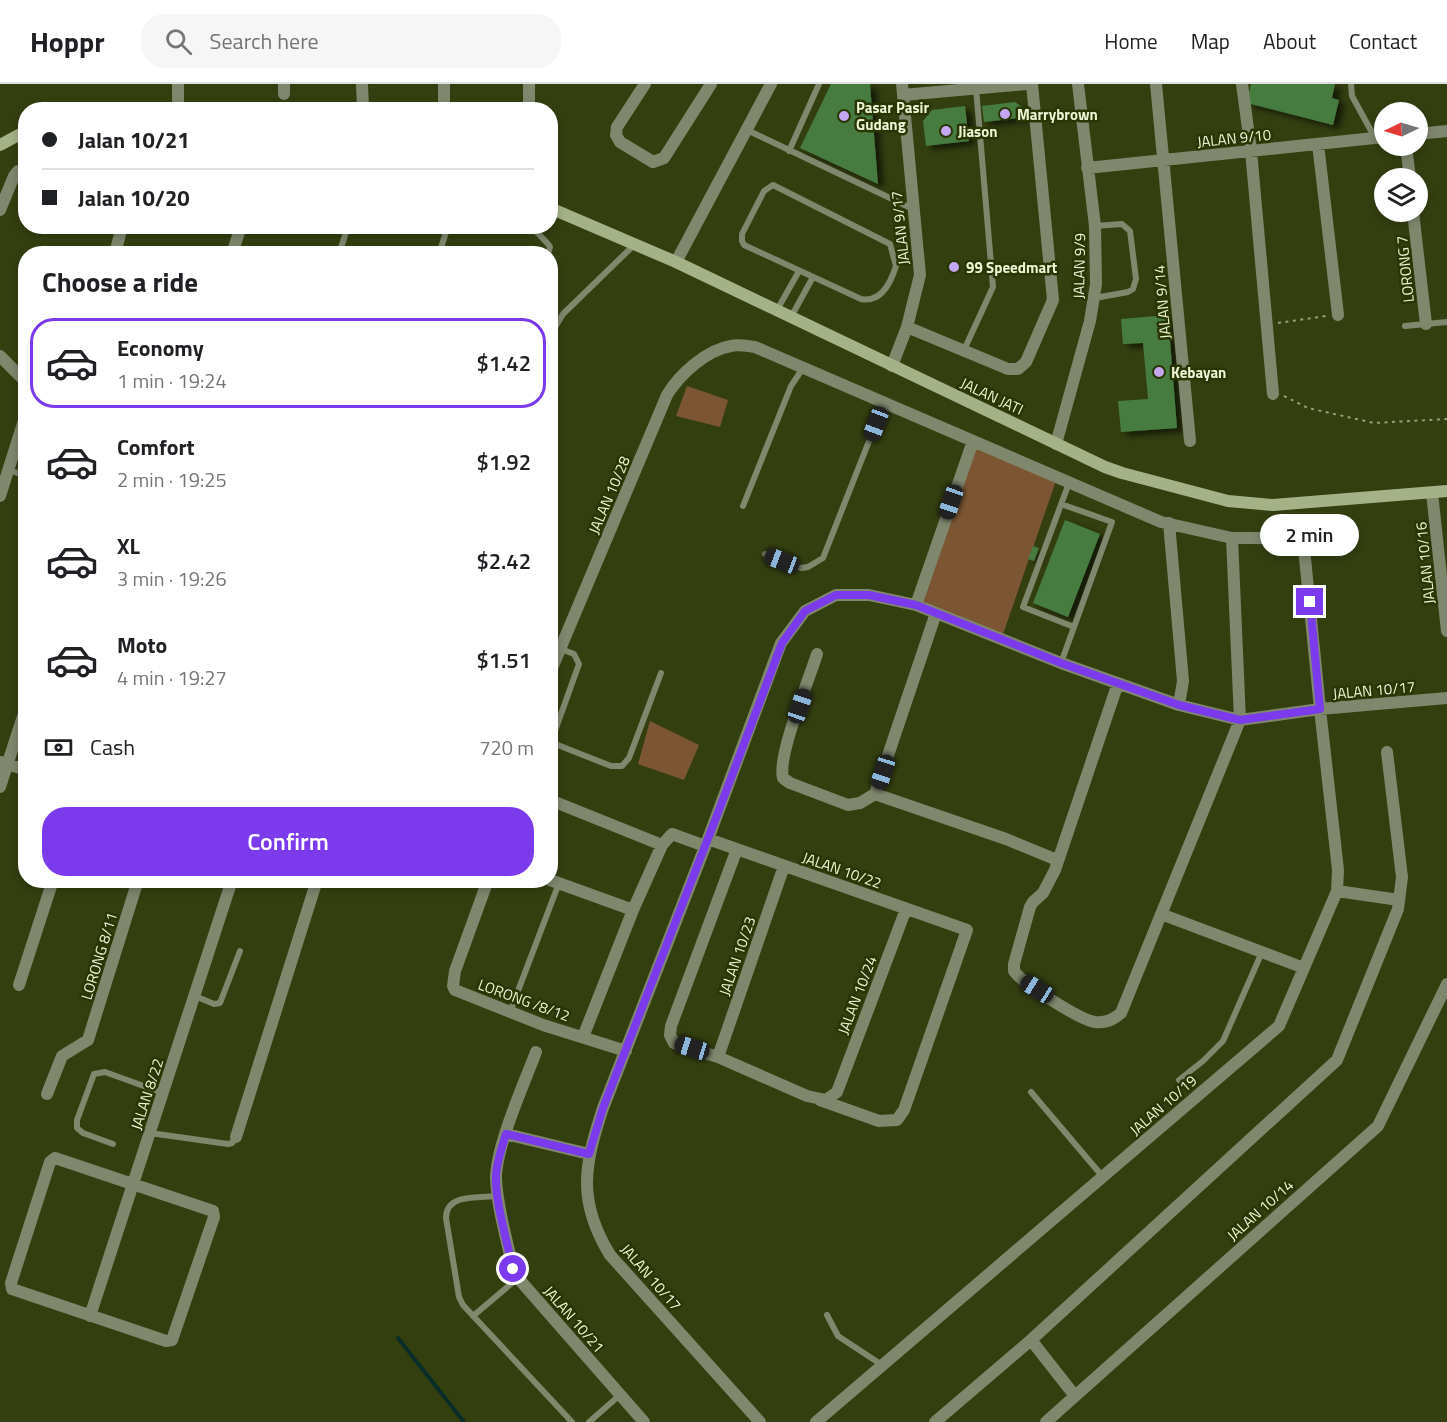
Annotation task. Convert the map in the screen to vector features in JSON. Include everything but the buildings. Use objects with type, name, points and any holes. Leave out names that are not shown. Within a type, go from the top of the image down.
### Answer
[{"type":"street","points":[[178,84],[178,102]]},
{"type":"street","points":[[363,84],[363,102]]},
{"type":"street","points":[[444,84],[444,102]]},
{"type":"street","points":[[529,84],[529,102]]},
{"type":"street","points":[[645,84],[617,127],[616,135],[620,142],[653,162],[664,158],[711,84]]},
{"type":"street","points":[[676,262],[771,84]]},
{"type":"street","points":[[902,89],[1026,84]]},
{"type":"street","name":"JALAN 9/9","points":[[964,350],[1013,370],[1023,366],[1053,300],[1032,84]]},
{"type":"street","name":"JALAN 9/9","points":[[1056,444],[1095,298],[1095,226],[1078,84]]},
{"type":"street","name":"JALAN 9/14","points":[[1156,84],[1190,441]]},
{"type":"street","points":[[1242,84],[1251,151],[1273,394]]},
{"type":"street","name":"JALAN 9/17","points":[[892,366],[907,327],[920,275],[902,89]]},
{"type":"street","points":[[1428,133],[1447,131]]},
{"type":"street","points":[[0,145],[18,136]]},
{"type":"street","name":"JALAN 9/10","points":[[1087,168],[1374,139]]},
{"type":"street","points":[[1317,144],[1338,315]]},
{"type":"street","points":[[0,210],[18,171]]},
{"type":"street","name":"JALAN JATI","points":[[558,211],[676,262],[1056,444],[1122,473],[1228,501],[1273,504],[1447,491]]},
{"type":"street","name":"LORONG 7","points":[[1414,222],[1426,324]]},
{"type":"street","points":[[907,327],[964,350]]},
{"type":"street","name":"JALAN 10/28","points":[[558,656],[667,395],[675,382],[686,371],[732,345],[755,347],[803,368]]},
{"type":"street","points":[[0,356],[18,374]]},
{"type":"street","points":[[803,368],[1169,524],[1232,538],[1240,720],[1121,1013],[1109,1021],[1088,1020],[1058,1004],[1023,980],[1014,971],[1016,954],[1030,907],[1047,886],[1118,683]]},
{"type":"street","points":[[0,496],[18,439]]},
{"type":"street","points":[[916,605],[973,441]]},
{"type":"street","name":"JALAN 10/16","points":[[1432,493],[1447,631]]},
{"type":"street","points":[[1169,524],[1183,681],[1179,705]]},
{"type":"street","name":"JALAN 10/19","points":[[816,1422],[1279,1026],[1337,891],[1338,870],[1303,538],[1232,538]]},
{"type":"street","name":"JALAN 10/17","points":[[760,1422],[610,1255],[595,1228],[586,1187],[589,1154],[603,1108],[782,643],[805,611],[836,595],[869,595],[916,605],[1061,663],[1179,705],[1240,720],[1320,709],[1447,698]]},
{"type":"street","points":[[818,654],[786,748],[782,764],[783,778],[790,783],[848,805],[860,803],[875,795],[936,613]]},
{"type":"street","points":[[0,787],[4,763],[18,727]]},
{"type":"street","points":[[935,1422],[1030,1340],[1337,1060],[1398,909],[1402,877],[1388,752]]},
{"type":"street","points":[[875,795],[1006,839],[1057,860]]},
{"type":"street","points":[[558,803],[662,845]]},
{"type":"street","points":[[583,1037],[633,910],[662,845],[672,834],[707,842]]},
{"type":"street","name":"JALAN 10/22","points":[[707,842],[737,849],[967,930],[904,1110],[897,1120],[879,1121],[818,1100]]},
{"type":"street","points":[[737,849],[670,1026],[670,1035],[674,1043],[718,1057],[818,1100]]},
{"type":"street","name":"JALAN 10/23","points":[[718,1057],[784,866]]},
{"type":"street","points":[[558,882],[633,910]]},
{"type":"street","points":[[19,985],[49,888]]},
{"type":"street","name":"LORONG 8/11","points":[[47,1094],[62,1056],[88,1040],[136,888]]},
{"type":"street","name":"JALAN 8/22","points":[[90,1316],[229,888]]},
{"type":"street","points":[[236,1137],[314,888]]},
{"type":"street","name":"LORONG /8/12","points":[[485,888],[455,971],[453,986],[459,993],[626,1051]]},
{"type":"street","points":[[1337,891],[1399,900]]},
{"type":"street","name":"JALAN 10/24","points":[[818,1100],[826,1100],[837,1092],[906,909]]},
{"type":"street","points":[[1161,914],[1304,968]]},
{"type":"street","name":"JALAN 10/14","points":[[1046,1422],[1378,1126],[1447,984]]},
{"type":"street","name":"JALAN 10/21","points":[[536,1052],[506,1134],[497,1169],[498,1196],[513,1269],[518,1278],[644,1422]]},
{"type":"street","points":[[506,1134],[589,1154]]},
{"type":"street","points":[[58,1158],[213,1210],[214,1216],[172,1340],[166,1341],[90,1316],[12,1289],[11,1283],[52,1159],[58,1158]]},
{"type":"street","points":[[1030,1340],[1075,1396]]},
{"type":"lane","points":[[789,150],[819,84]]},
{"type":"lane","points":[[1351,84],[1352,96],[1374,129]]},
{"type":"lane","points":[[964,350],[993,287],[976,86]]},
{"type":"lane","points":[[747,130],[913,209]]},
{"type":"lane","points":[[769,186],[777,186],[887,242],[892,248],[897,264],[884,291],[866,300],[813,277],[747,247],[742,241],[742,234],[764,191],[769,186]]},
{"type":"lane","points":[[1095,226],[1116,224],[1126,227],[1132,237],[1136,279],[1133,289],[1128,292],[1095,298]]},
{"type":"lane","points":[[539,234],[549,246]]},
{"type":"lane","points":[[558,322],[563,314],[634,244]]},
{"type":"lane","points":[[777,310],[799,271]]},
{"type":"lane","points":[[791,317],[813,277]]},
{"type":"lane","points":[[1405,326],[1447,322]]},
{"type":"lane","points":[[743,506],[791,386],[803,368]]},
{"type":"lane","points":[[765,554],[801,568],[808,567],[823,558],[884,403]]},
{"type":"lane","points":[[8,470],[18,473]]},
{"type":"lane","points":[[1069,482],[1023,608],[1074,627]]},
{"type":"lane","points":[[1061,504],[1112,522],[1061,663]]},
{"type":"lane","points":[[558,722],[579,664],[574,654],[561,649]]},
{"type":"lane","points":[[558,745],[611,766],[622,766],[629,758],[662,673]]},
{"type":"lane","points":[[510,1012],[553,888]]},
{"type":"lane","points":[[194,996],[214,1004],[220,1003],[240,951]]},
{"type":"lane","points":[[1179,1080],[1223,1041],[1262,952]]},
{"type":"lane","points":[[113,1144],[83,1133],[77,1128],[77,1120],[94,1074],[105,1072],[162,1093]]},
{"type":"lane","points":[[1031,1092],[1103,1177]]},
{"type":"lane","points":[[150,1133],[228,1144],[232,1143],[236,1137]]},
{"type":"lane","points":[[498,1196],[459,1200],[449,1205],[447,1209],[446,1218],[459,1297],[473,1316],[572,1422]]},
{"type":"lane","points":[[473,1316],[518,1278]]},
{"type":"lane","points":[[827,1315],[838,1336],[882,1365]]},
{"type":"lane","points":[[589,1422],[620,1395]]},
{"type":"path","points":[[1267,325],[1338,315]]},
{"type":"path","points":[[1273,394],[1288,396],[1308,408],[1374,423],[1447,418]]},
{"type":"shaded area","points":[[687,386],[728,400],[720,427],[676,416]]},
{"type":"shaded area","points":[[973,441],[1058,475],[1001,640],[916,605]]},
{"type":"shaded area","points":[[650,721],[699,745],[684,780],[638,764]]},
{"type":"waterway","points":[[398,1338],[464,1422]]},
{"type":"place","name":"Marrybrown","points":[[1005,114]]},
{"type":"place","name":"Pasar Pasir Gudang","points":[[844,116]]},
{"type":"place","name":"Jiason","points":[[946,131]]},
{"type":"place","name":"99 Speedmart","points":[[954,267]]},
{"type":"place","name":"Kebayan","points":[[1159,372]]},
{"type":"route","points":[[513,1269],[496,1177],[498,1160],[506,1134],[589,1154],[603,1108],[782,643],[805,611],[836,595],[869,595],[916,605],[1061,663],[1179,705],[1240,720],[1320,709],[1310,602]]}]
